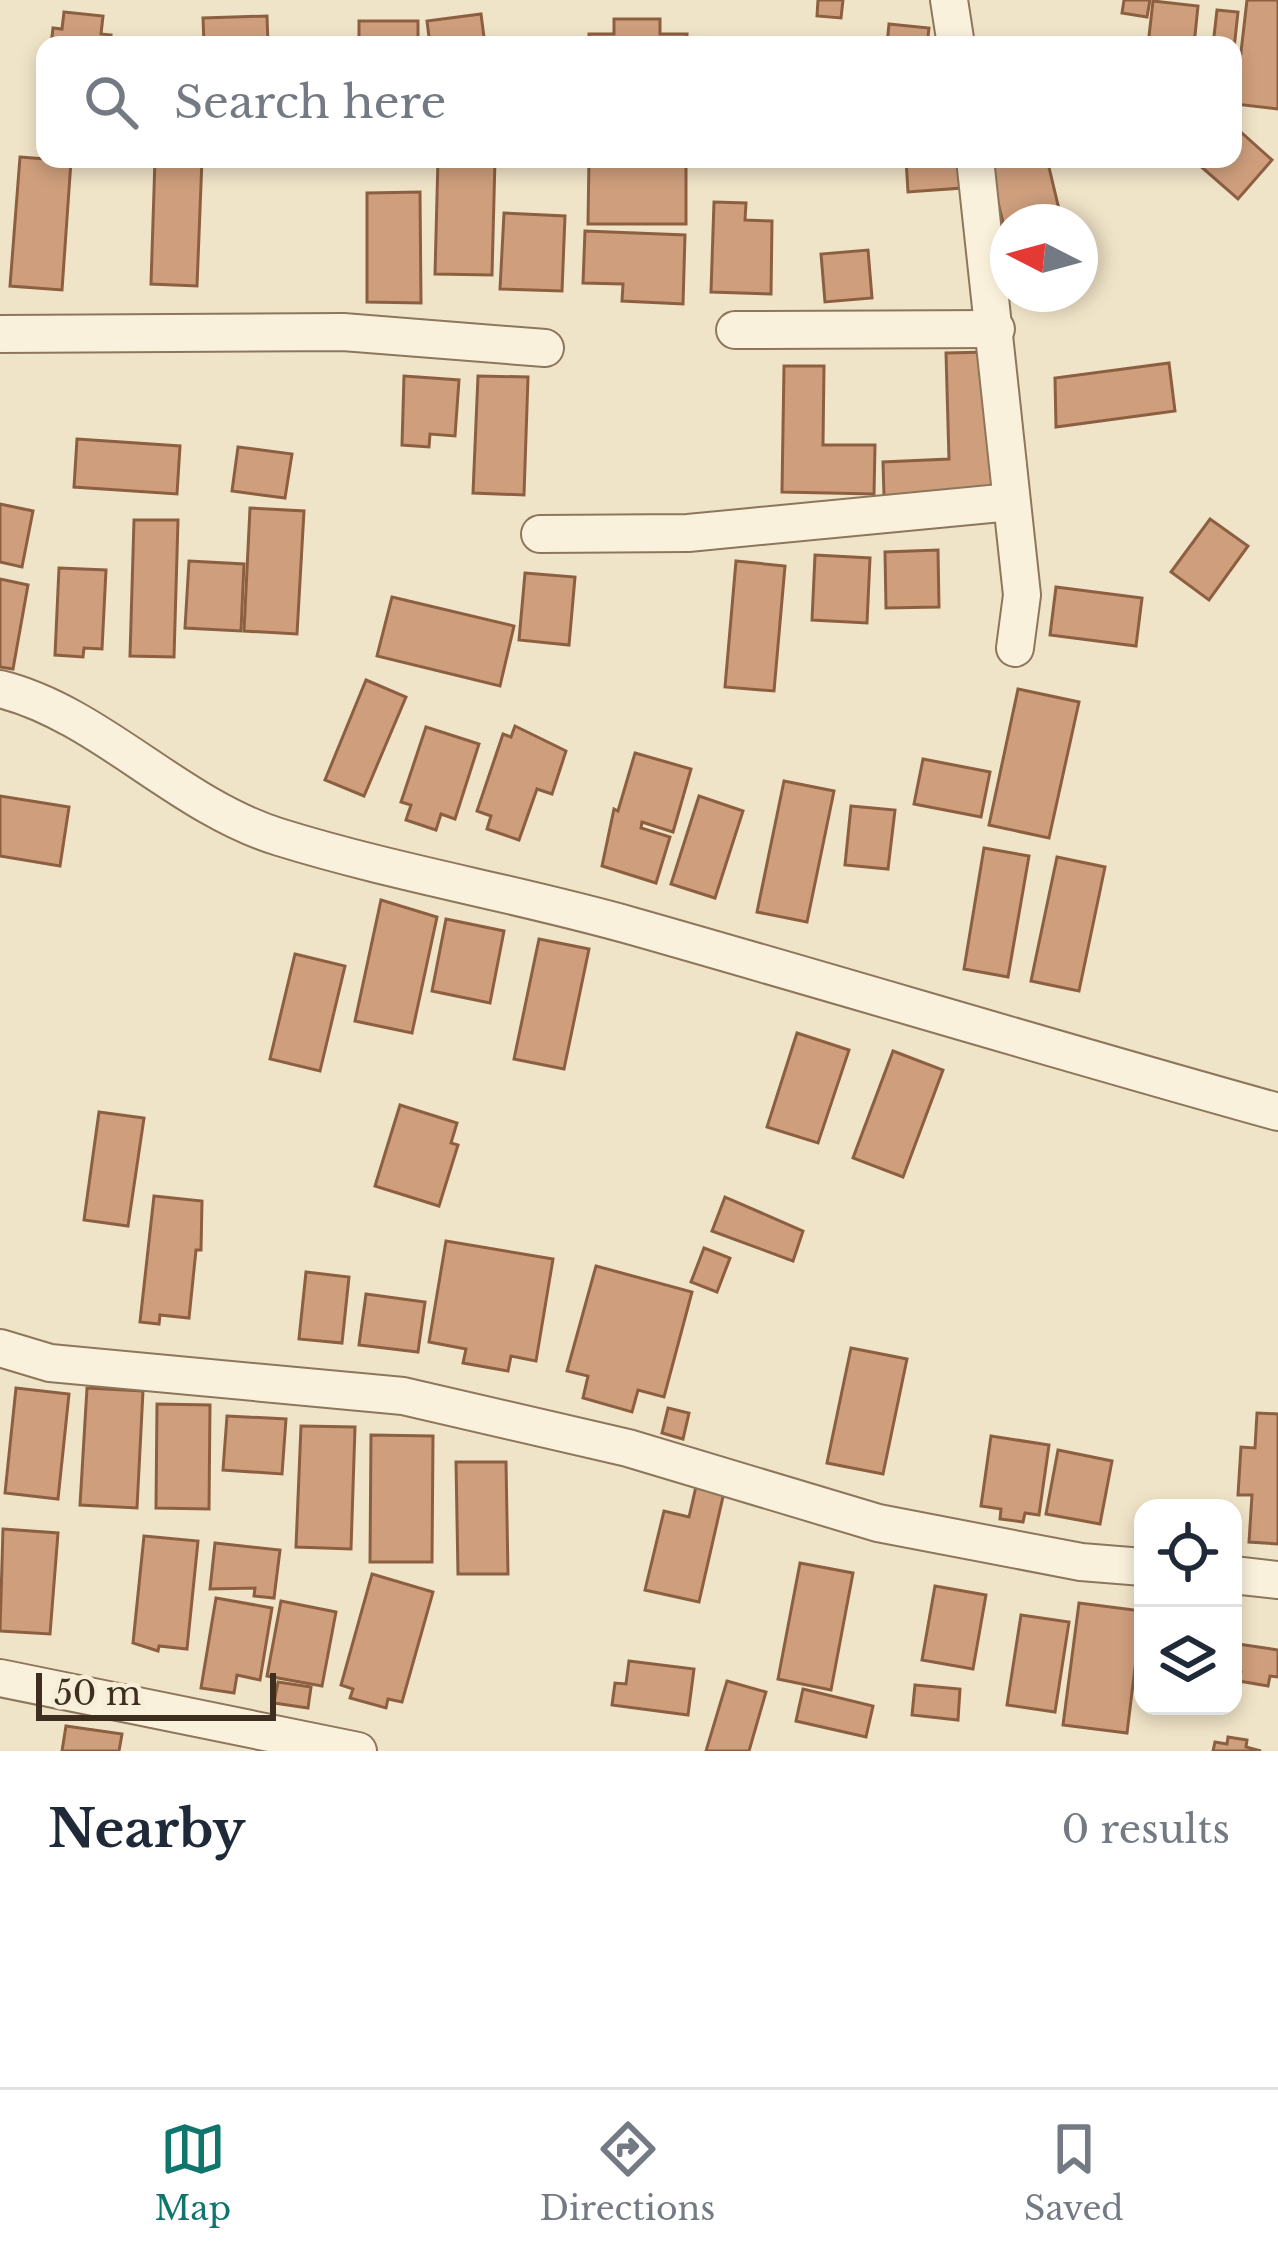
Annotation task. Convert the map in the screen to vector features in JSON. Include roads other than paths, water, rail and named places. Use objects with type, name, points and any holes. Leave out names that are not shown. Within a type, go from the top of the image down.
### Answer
[{"type":"street","points":[[949,0],[955,36]]},
{"type":"street","points":[[976,168],[1022,595],[1015,648]]},
{"type":"street","points":[[735,330],[996,329]]},
{"type":"street","points":[[0,334],[343,332],[545,348]]},
{"type":"street","points":[[540,534],[688,533],[1011,502]]},
{"type":"street","points":[[0,688],[56,710],[218,811],[277,836],[630,925],[1278,1112]]},
{"type":"street","points":[[0,1348],[50,1363],[403,1396],[628,1448],[878,1523],[1082,1562],[1134,1566]]},
{"type":"street","points":[[1242,1577],[1278,1580]]},
{"type":"street","points":[[0,1678],[358,1751]]}]
